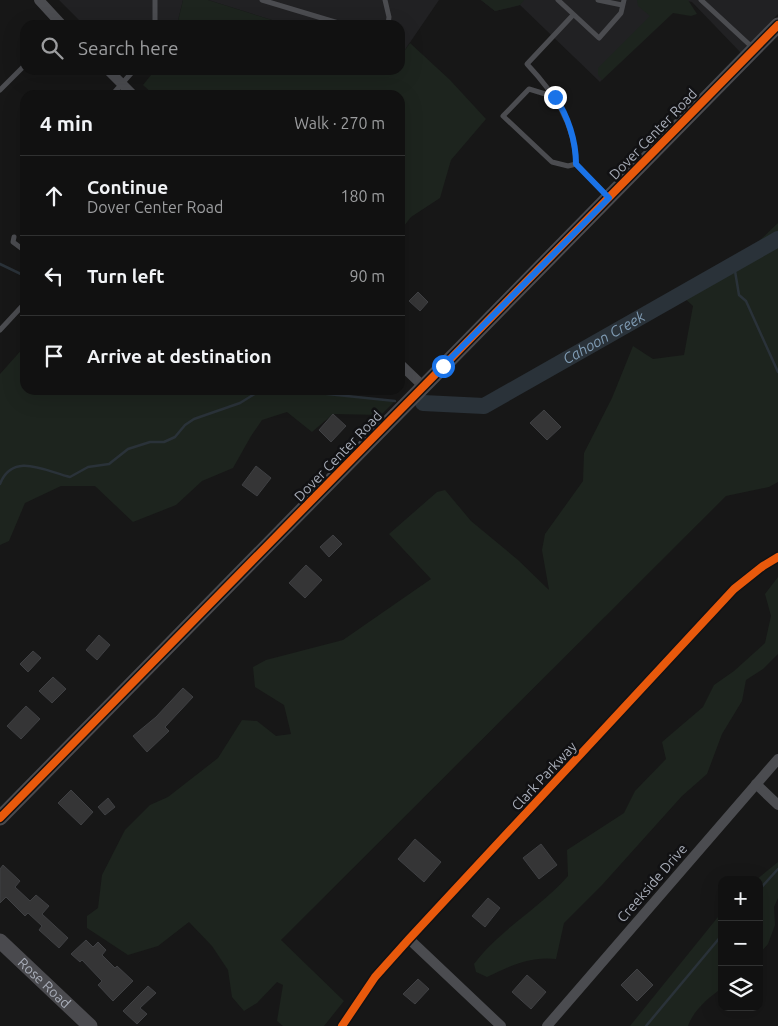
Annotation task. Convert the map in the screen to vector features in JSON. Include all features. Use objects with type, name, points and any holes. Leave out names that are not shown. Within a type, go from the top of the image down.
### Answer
[{"type":"street","points":[[39,0],[57,20]]},
{"type":"street","name":"Dover Center Road","points":[[0,818],[778,25]]},
{"type":"street","points":[[113,75],[128,90]]},
{"type":"street","points":[[405,369],[423,386]]},
{"type":"street","name":"Clark Parkway","points":[[342,1026],[375,977],[409,939],[734,589],[763,566],[778,557]]},
{"type":"street","name":"Creekside Drive","points":[[547,1026],[778,759]]},
{"type":"street","points":[[756,784],[778,805]]},
{"type":"street","points":[[409,939],[501,1026]]},
{"type":"street","name":"Rose Road","points":[[0,941],[90,1026]]},
{"type":"lane","points":[[155,0],[155,20]]},
{"type":"lane","points":[[262,0],[328,20]]},
{"type":"lane","points":[[385,0],[389,20]]},
{"type":"lane","points":[[558,0],[599,38],[621,13],[623,3],[598,0]]},
{"type":"lane","points":[[701,0],[754,50]]},
{"type":"lane","points":[[573,15],[527,64],[562,108],[576,150],[576,164],[609,198]]},
{"type":"lane","points":[[0,90],[20,70]]},
{"type":"lane","points":[[117,90],[130,75]]},
{"type":"lane","points":[[555,97],[529,89],[503,116],[552,162],[568,166],[576,164]]},
{"type":"lane","points":[[14,237],[13,242],[20,247]]},
{"type":"lane","points":[[0,330],[20,308]]},
{"type":"shaded area","points":[[59,0],[183,0],[178,20],[79,20]]},
{"type":"shaded area","points":[[183,0],[208,0],[272,20],[178,20]]},
{"type":"shaded area","points":[[208,0],[439,0],[405,50],[405,20],[272,20]]},
{"type":"shaded area","points":[[481,0],[674,0],[600,82],[520,5],[495,11]]},
{"type":"shaded area","points":[[481,0],[524,0],[520,5],[495,11]]},
{"type":"shaded area","points":[[637,0],[688,0],[697,14],[691,16],[673,13],[602,80],[598,75],[598,68],[650,16],[638,6]]},
{"type":"shaded area","points":[[682,0],[778,0],[778,14],[741,53],[692,2]]},
{"type":"shaded area","points":[[410,43],[450,80],[486,119],[451,160],[440,198],[411,217],[405,225],[405,90],[148,90],[143,85],[151,75],[405,75],[405,50]]},
{"type":"shaded area","points":[[778,223],[778,482],[769,487],[726,496],[281,940],[344,1001],[324,1026],[283,1026],[277,1021],[283,985],[277,982],[257,1003],[244,1011],[232,997],[228,970],[212,946],[189,922],[158,946],[128,955],[87,928],[87,916],[98,908],[102,875],[125,830],[150,805],[168,797],[218,758],[242,720],[257,721],[276,736],[291,734],[284,705],[255,687],[253,667],[266,660],[343,640],[431,579],[389,534],[437,492],[445,490],[471,521],[518,560],[549,590],[542,550],[545,534],[583,481],[584,453],[612,398],[633,346],[653,359],[684,355],[693,306],[681,295],[734,265]]},
{"type":"shaded area","points":[[20,352],[20,395],[337,395],[395,401],[381,415],[333,414],[312,432],[287,412],[262,420],[233,468],[202,481],[176,505],[133,522],[95,486],[61,486],[25,503],[9,541],[0,545],[0,374]]},
{"type":"shaded area","points":[[778,577],[778,654],[763,669],[746,680],[742,701],[722,734],[707,774],[682,796],[602,885],[564,923],[556,959],[529,960],[487,977],[476,972],[474,964],[484,952],[508,929],[545,899],[568,876],[567,850],[624,813],[635,791],[666,759],[662,742],[703,707],[714,685],[734,671],[765,643],[771,616],[765,594]]},
{"type":"shaded area","points":[[778,862],[778,898],[774,907],[775,925],[768,944],[763,950],[763,876],[761,876]]},
{"type":"shaded area","points":[[718,917],[718,991],[702,1005],[690,1020],[688,1026],[630,1026]]},
{"type":"building","points":[[418,292],[428,302],[420,311],[409,301]]},
{"type":"building","points":[[544,410],[561,427],[547,440],[530,423]]},
{"type":"building","points":[[333,414],[346,426],[331,442],[319,430]]},
{"type":"building","points":[[256,466],[271,478],[257,496],[242,485]]},
{"type":"building","points":[[333,535],[342,544],[329,557],[320,547]]},
{"type":"building","points":[[306,565],[322,580],[305,598],[289,583]]},
{"type":"building","points":[[99,635],[110,645],[97,660],[86,650]]},
{"type":"building","points":[[33,651],[41,658],[28,672],[20,664]]},
{"type":"building","points":[[53,677],[66,689],[52,703],[39,691]]},
{"type":"building","points":[[183,688],[193,697],[165,727],[169,731],[147,752],[133,736],[156,717]]},
{"type":"building","points":[[26,706],[40,719],[21,739],[7,726]]},
{"type":"building","points":[[71,790],[93,812],[81,825],[58,803]]},
{"type":"building","points":[[108,798],[115,807],[105,815],[98,807]]},
{"type":"building","points":[[415,839],[441,862],[424,882],[398,859]]},
{"type":"building","points":[[541,844],[557,865],[539,879],[523,858]]},
{"type":"building","points":[[3,865],[20,881],[15,887],[30,901],[36,895],[49,906],[42,914],[68,938],[59,948],[39,930],[42,926],[28,913],[25,916],[6,897],[0,903],[0,869]]},
{"type":"building","points":[[488,898],[500,908],[485,927],[472,916]]},
{"type":"building","points":[[86,940],[93,947],[98,942],[106,950],[102,955],[115,968],[117,966],[133,981],[113,1001],[98,985],[102,981],[82,960],[80,962],[71,954]]},
{"type":"building","points":[[637,969],[653,985],[637,1001],[621,985]]},
{"type":"building","points":[[527,975],[546,992],[531,1009],[512,992]]},
{"type":"building","points":[[418,979],[429,989],[415,1004],[403,994]]},
{"type":"building","points":[[148,986],[156,993],[140,1008],[147,1014],[137,1024],[123,1011]]},
{"type":"waterway","name":"Cahoon Creek","points":[[423,403],[484,406],[778,239]]},
{"type":"waterway","name":"Cahoon Creek","points":[[0,264],[20,274]]},
{"type":"waterway","points":[[734,265],[739,295],[746,301],[778,372]]},
{"type":"waterway","points":[[0,484],[6,474],[13,468],[22,466],[41,468],[70,477],[88,467],[109,464],[128,449],[150,442],[164,442],[175,437],[185,425],[194,419],[240,403],[253,395]]},
{"type":"waterway","name":"Cahoon Creek","points":[[337,395],[395,401]]},
{"type":"waterway","points":[[763,886],[778,869]]},
{"type":"waterway","points":[[646,1026],[718,940]]},
{"type":"cycle path","points":[[0,818],[778,25]]},
{"type":"cycle path","points":[[342,1026],[375,977],[409,939],[734,589],[763,566],[778,557]]},
{"type":"route","points":[[443,366],[609,198],[576,164],[576,150],[562,108],[555,97]]}]
